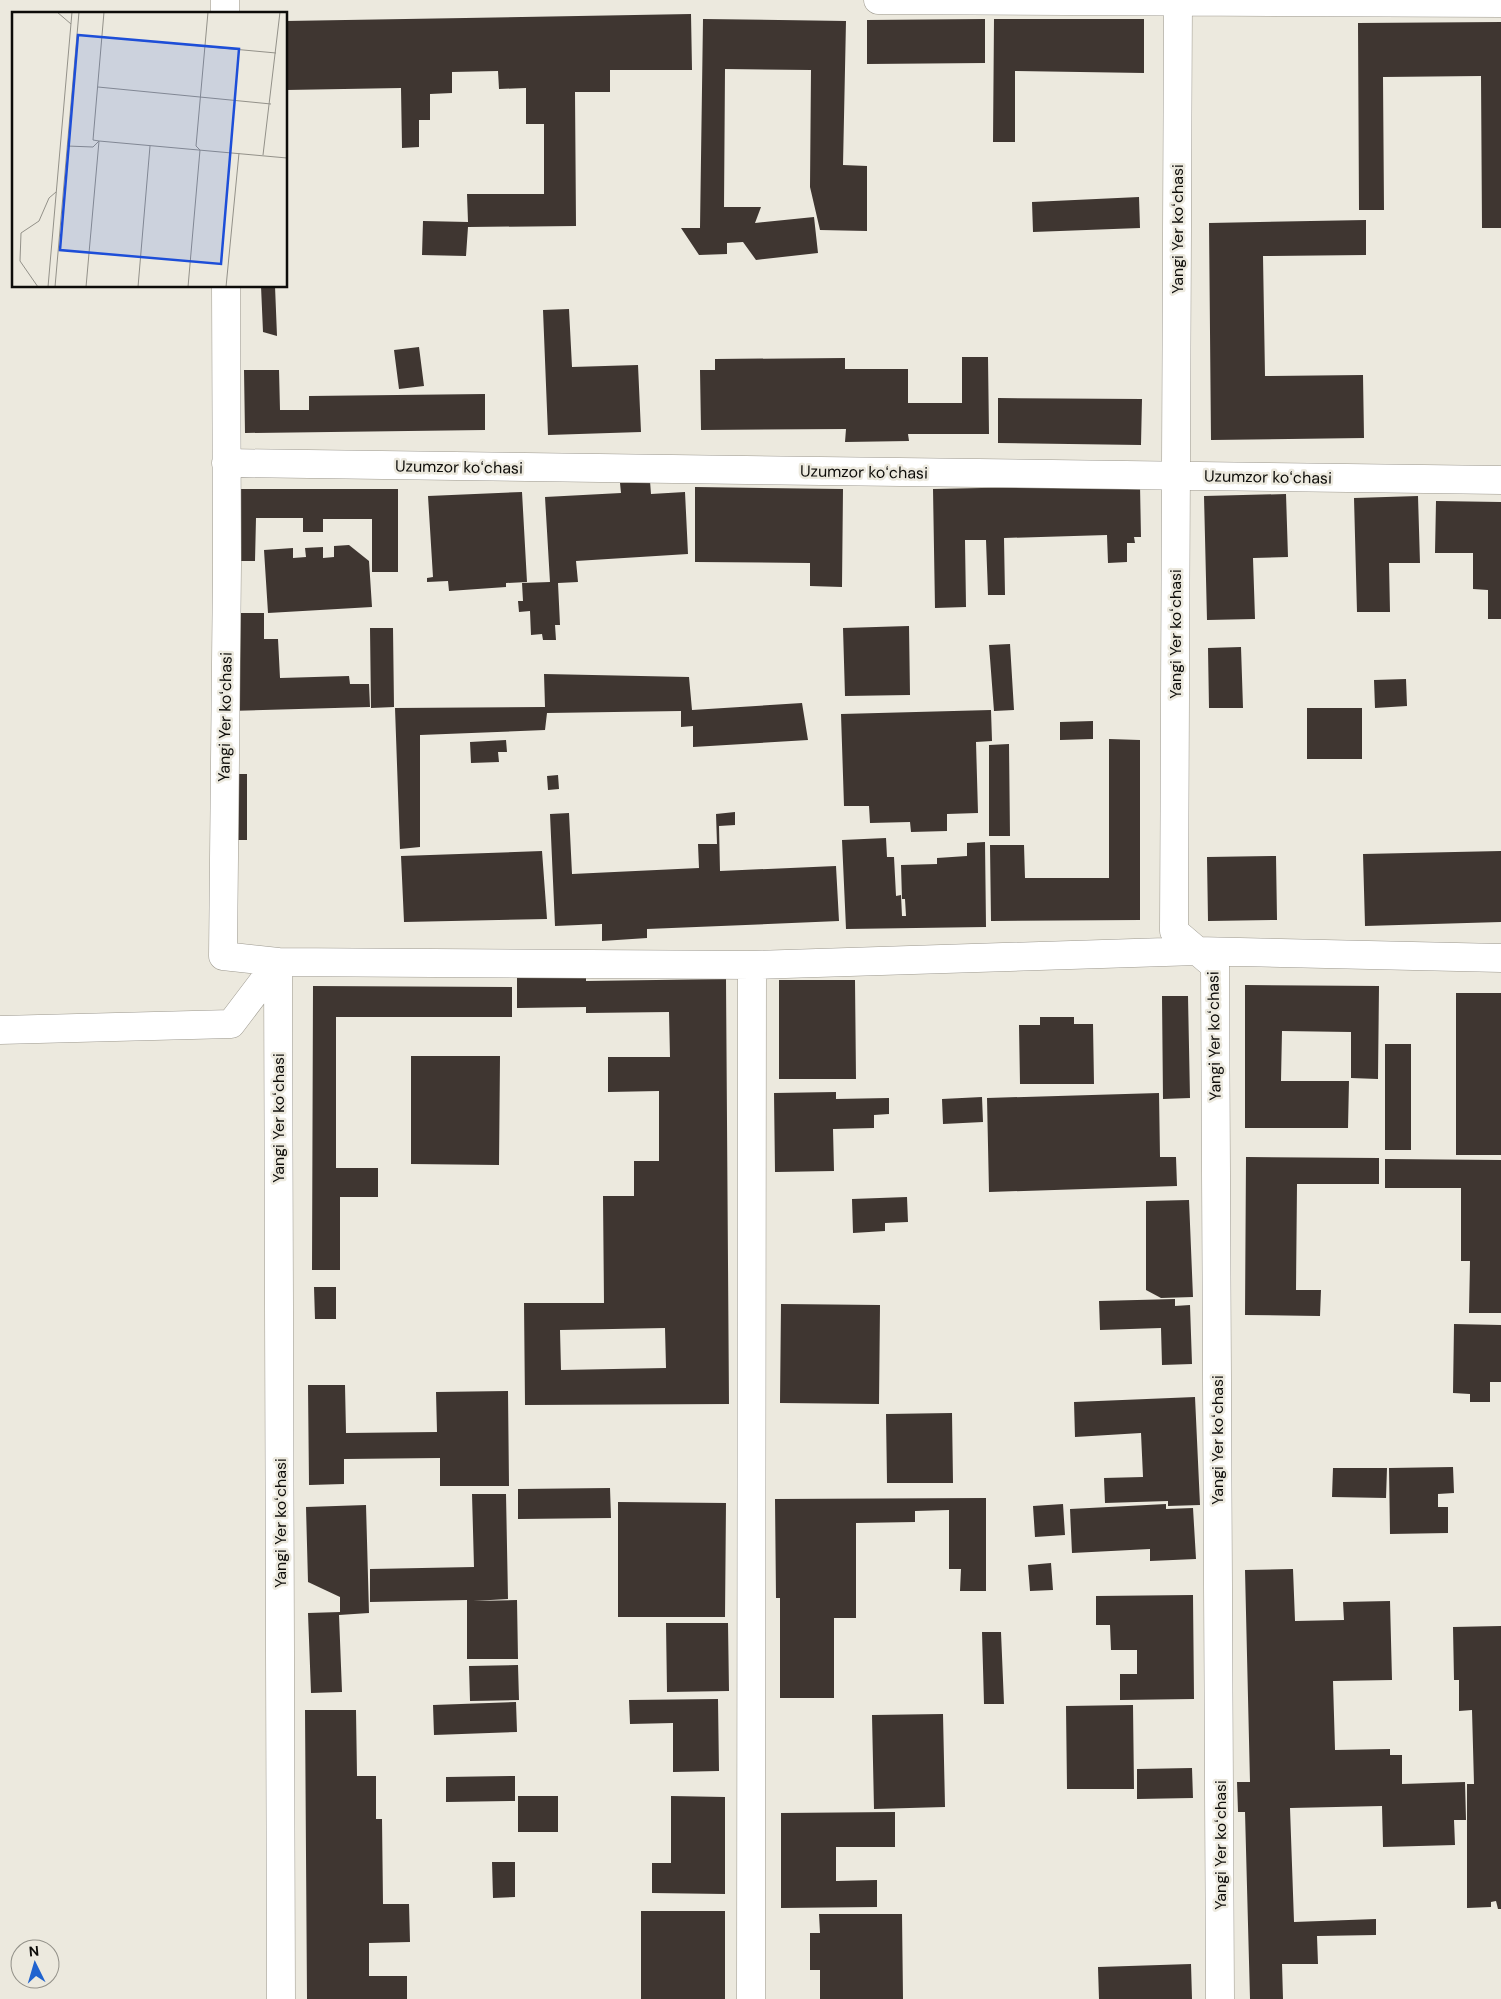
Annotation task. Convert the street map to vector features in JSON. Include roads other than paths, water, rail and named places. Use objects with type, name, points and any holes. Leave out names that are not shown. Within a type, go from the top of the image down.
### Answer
[{"type":"street","points":[[878,0],[1501,4]]},
{"type":"street","name":"Yangi Yer koʻchasi","points":[[1178,1],[1174,931],[1215,966],[1220,1999]]},
{"type":"street","name":"Yangi Yer koʻchasi","points":[[226,288],[227,575],[222,956],[278,962],[281,1999]]},
{"type":"street","name":"Uzumzor koʻchasi","points":[[226,464],[1501,480]]},
{"type":"street","points":[[0,1030],[231,1024],[278,962],[752,965],[1197,950],[1501,958]]},
{"type":"street","points":[[751,1999],[752,965]]}]
